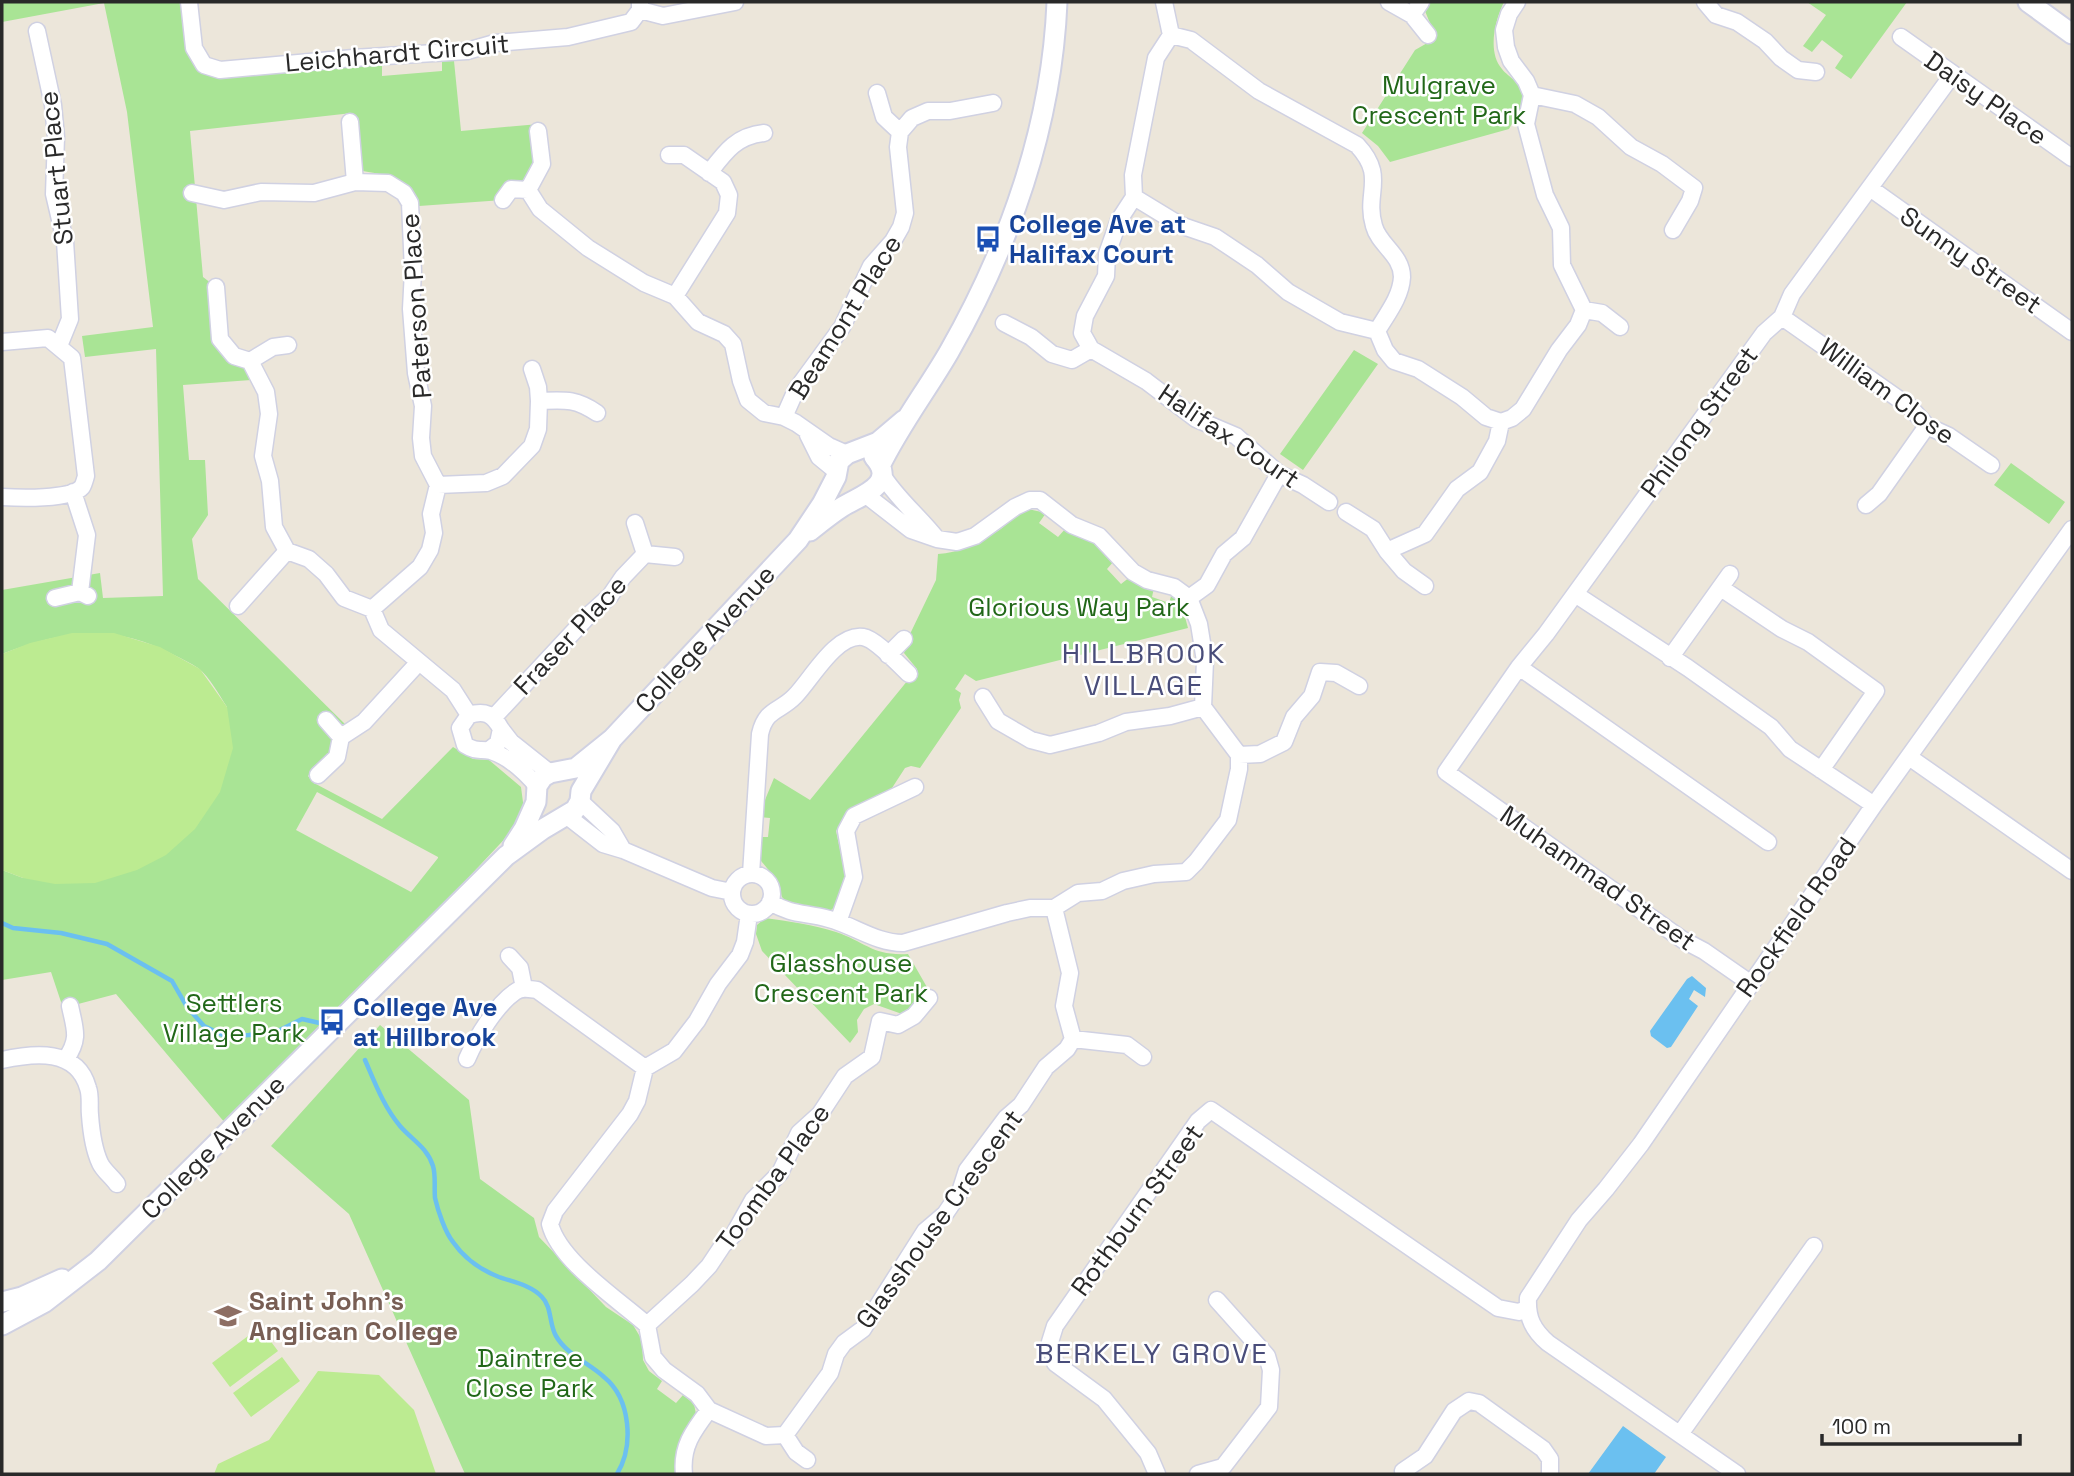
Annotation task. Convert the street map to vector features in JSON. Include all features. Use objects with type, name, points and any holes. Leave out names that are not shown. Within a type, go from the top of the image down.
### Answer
[{"type":"street","name":"Leichhardt Circuit","points":[[189,2],[194,48],[204,65],[220,70],[467,51],[495,43],[568,37],[625,25],[636,17],[640,6]]},
{"type":"street","points":[[640,6],[663,16],[734,2]]},
{"type":"street","name":"College Avenue","points":[[797,540],[877,487],[880,469],[904,420],[948,353],[979,296],[1025,184],[1045,105],[1057,2]]},
{"type":"street","points":[[1004,323],[1031,337],[1052,355],[1072,359],[1091,349],[1082,333],[1085,316],[1106,276],[1107,254],[1119,220],[1134,197],[1133,175],[1156,58],[1171,35],[1164,2]]},
{"type":"street","points":[[1388,2],[1417,8],[1428,35]]},
{"type":"street","points":[[1377,331],[1385,350],[1394,361],[1418,369],[1462,397],[1486,417],[1501,422],[1512,418],[1523,409],[1559,350],[1578,325],[1584,310],[1562,265],[1562,228],[1545,195],[1527,124],[1532,95],[1527,80],[1511,61],[1506,47],[1504,30],[1509,14],[1517,2]]},
{"type":"street","points":[[1705,2],[1716,15],[1737,22],[1765,41],[1781,58],[1798,70],[1816,72]]},
{"type":"street","points":[[2028,2],[2072,34]]},
{"type":"street","name":"Stuart Place","points":[[37,31],[53,105],[56,136],[54,194],[65,241],[70,318],[59,346]]},
{"type":"street","points":[[1171,35],[1191,40],[1259,91],[1357,145],[1369,158],[1374,179],[1370,208],[1374,227],[1379,238],[1396,256],[1402,275],[1398,296],[1377,331]]},
{"type":"street","name":"Daisy Place","points":[[1901,37],[2072,158]]},
{"type":"street","name":"Philong Street","points":[[1446,772],[1519,667],[1546,634],[1764,333],[1783,317],[1793,294],[1953,74]]},
{"type":"street","points":[[877,93],[884,117],[900,132],[912,118],[928,111],[950,111],[993,103]]},
{"type":"street","points":[[1532,95],[1575,104],[1598,117],[1631,147],[1662,164],[1694,188],[1690,201],[1673,230]]},
{"type":"street","points":[[350,122],[355,182]]},
{"type":"street","points":[[528,190],[542,164],[538,131]]},
{"type":"street","name":"Beamont Place","points":[[785,417],[796,390],[842,327],[871,266],[893,241],[901,227],[905,213],[898,147],[900,132]]},
{"type":"street","points":[[709,173],[730,146],[751,134],[764,133]]},
{"type":"street","points":[[669,155],[684,155],[723,182],[729,195],[727,213],[675,296]]},
{"type":"street","name":"Paterson Place","points":[[192,193],[224,200],[261,192],[314,193],[355,182],[388,183],[404,193],[410,203],[412,218],[411,309],[416,373],[423,406],[423,456],[438,485]]},
{"type":"street","name":"Sunny Street","points":[[1870,188],[2072,332]]},
{"type":"street","points":[[503,200],[511,189],[528,190]]},
{"type":"street","points":[[528,190],[540,209],[588,248],[645,283],[675,296],[698,322],[724,334],[733,344],[748,400],[764,413],[785,417],[807,433],[853,452],[872,455],[891,491],[921,518],[937,539]]},
{"type":"street","points":[[1134,197],[1180,225],[1215,237],[1257,265],[1288,292],[1340,322],[1377,331]]},
{"type":"street","points":[[216,288],[220,339],[234,356],[250,360],[274,347],[288,345]]},
{"type":"street","points":[[1584,310],[1602,313],[1620,327]]},
{"type":"street","name":"William Close","points":[[1783,317],[1910,407],[1927,426],[1949,436],[1991,465]]},
{"type":"street","points":[[2,342],[47,338],[72,358],[86,476],[82,486],[73,492],[57,496],[2,497]]},
{"type":"street","name":"Halifax Court","points":[[1091,349],[1146,381],[1196,419],[1236,436],[1279,474],[1303,485],[1329,502]]},
{"type":"street","points":[[250,360],[266,392],[270,414],[263,456],[270,481],[274,527],[287,551],[309,559],[326,574],[344,598],[372,609],[381,630],[453,690],[469,715]]},
{"type":"street","points":[[372,609],[420,567],[430,550],[434,533],[431,513],[438,485],[486,483],[503,476],[532,446],[538,429],[539,401],[532,369]]},
{"type":"street","points":[[539,401],[568,399],[581,402],[597,413]]},
{"type":"street","name":"College Avenue","points":[[506,856],[524,829],[546,783],[576,768],[612,739],[797,540],[822,504],[839,461],[878,442],[904,420]]},
{"type":"street","points":[[1387,551],[1425,534],[1457,489],[1480,472],[1497,441],[1501,422]]},
{"type":"street","points":[[1866,505],[1879,494],[1927,426]]},
{"type":"street","points":[[770,902],[787,912],[838,922],[888,943],[903,943],[1007,913],[1030,908],[1054,908],[1078,893],[1102,891],[1124,881],[1154,874],[1186,872],[1228,820],[1239,769],[1239,755],[1203,707],[1205,661],[1199,624],[1189,598],[1174,587],[1147,580],[1133,572],[1099,536],[1072,525],[1040,500],[1030,500],[1015,507],[975,536],[957,542],[937,539],[911,530],[863,496],[851,495],[842,489],[836,474],[819,457],[807,433]]},
{"type":"street","points":[[1189,598],[1207,585],[1224,554],[1243,538],[1279,474]]},
{"type":"street","points":[[55,598],[85,595],[87,535],[73,492]]},
{"type":"street","points":[[1346,512],[1373,529],[1387,551],[1404,570],[1425,586]]},
{"type":"street","points":[[635,523],[645,554],[675,558]]},
{"type":"street","name":"Rockfield Road","points":[[1528,1308],[1531,1289],[1578,1220],[1641,1144],[1874,805],[2072,529]]},
{"type":"street","points":[[238,606],[287,551]]},
{"type":"street","name":"Fraser Place","points":[[498,723],[590,614],[610,596],[623,577],[645,554]]},
{"type":"street","points":[[1670,658],[1725,581],[1782,629],[1808,642],[1876,691],[1821,770]]},
{"type":"street","points":[[1575,594],[1688,668],[1771,727],[1790,750],[1874,805]]},
{"type":"street","points":[[751,874],[762,723],[770,712],[793,698],[830,653],[847,640],[862,637],[876,644],[909,674]]},
{"type":"street","points":[[888,655],[904,639]]},
{"type":"street","points":[[318,775],[337,757],[341,737],[364,722],[419,662]]},
{"type":"street","points":[[1519,667],[1768,842]]},
{"type":"street","points":[[1239,755],[1260,754],[1284,742],[1294,717],[1312,696],[1320,672],[1336,673],[1359,686]]},
{"type":"street","points":[[983,697],[998,721],[1031,740],[1050,745],[1099,733],[1126,722],[1170,716],[1203,707]]},
{"type":"street","points":[[469,715],[460,728],[465,745],[476,751],[489,750],[546,783],[576,781],[572,806],[554,817],[544,813],[546,783],[498,723],[482,711],[469,715]]},
{"type":"street","points":[[326,720],[341,737]]},
{"type":"street","points":[[489,750],[498,743],[498,723]]},
{"type":"street","name":"College Avenue","points":[[2,1325],[45,1302],[98,1261],[506,856],[572,806],[612,739]]},
{"type":"street","points":[[1909,757],[2072,871]]},
{"type":"street","name":"Muhammad Street","points":[[1446,772],[1683,940],[1750,983]]},
{"type":"street","points":[[838,922],[855,877],[846,831],[854,816],[915,787]]},
{"type":"street","points":[[572,806],[612,831],[623,850],[712,888],[732,892]]},
{"type":"street","points":[[751,874],[758,875],[768,883],[772,895],[762,911],[749,914],[737,908],[732,892],[738,879],[751,874]]},
{"type":"street","points":[[1054,908],[1070,973],[1064,1006],[1073,1039],[1097,1044],[1127,1045],[1143,1056]]},
{"type":"street","points":[[749,914],[740,955],[674,1051],[645,1068],[630,1114],[555,1211],[550,1223],[558,1244],[611,1297],[647,1325],[653,1357],[664,1370],[697,1394],[709,1410],[766,1436],[785,1435],[796,1452],[807,1460]]},
{"type":"street","points":[[509,956],[520,968],[524,988]]},
{"type":"street","points":[[467,1059],[479,1032],[514,992],[524,988],[537,989],[645,1068]]},
{"type":"street","name":"Toomba Place","points":[[647,1325],[709,1266],[734,1234],[752,1200],[780,1173],[799,1133],[820,1114],[845,1076],[872,1057],[880,1021],[898,1025],[914,1016],[929,998]]},
{"type":"street","points":[[66,1059],[77,1037],[70,1006]]},
{"type":"street","name":"Glasshouse Crescent","points":[[785,1435],[830,1373],[836,1354],[844,1343],[863,1329],[925,1231],[945,1214],[960,1192],[967,1170],[1006,1118],[1021,1105],[1046,1067],[1067,1049],[1073,1039]]},
{"type":"street","points":[[2,1060],[41,1054],[66,1059],[81,1074],[89,1089],[90,1118],[100,1163],[117,1184]]},
{"type":"street","name":"Rothburn Street","points":[[1157,1474],[1148,1453],[1104,1399],[1055,1363],[1050,1342],[1055,1326],[1198,1121],[1211,1110],[1498,1308],[1519,1312],[1528,1308]]},
{"type":"street","points":[[1680,1434],[1814,1246]]},
{"type":"street","name":"College Avenue","points":[[2,1302],[47,1286],[98,1261]]},
{"type":"street","points":[[1198,1474],[1223,1467],[1269,1407],[1270,1370],[1267,1356],[1217,1300]]},
{"type":"street","points":[[1528,1308],[1532,1327],[1548,1343],[1737,1474]]},
{"type":"street","points":[[1403,1471],[1425,1456],[1454,1411],[1468,1401],[1479,1403],[1543,1449],[1550,1459],[1550,1474]]},
{"type":"street","points":[[684,1474],[684,1452],[689,1438],[709,1410]]},
{"type":"green space","name":"Settlers Village Park","points":[[2,2],[189,2],[204,65],[453,51],[461,131],[539,124],[542,164],[528,190],[503,200],[419,206],[408,189],[397,180],[363,171],[352,113],[190,131],[203,277],[216,287],[220,339],[250,361],[251,380],[183,385],[189,460],[205,460],[208,515],[192,539],[198,579],[351,730],[308,776],[314,783],[382,819],[453,747],[473,759],[489,760],[521,787],[524,810],[515,828],[231,1130],[116,994],[63,1008],[51,972],[2,980],[2,870],[23,878],[227,707],[198,668],[152,645],[130,638],[109,634],[67,635],[2,654],[2,590],[100,573],[103,598],[163,596],[156,349],[85,357],[82,336],[153,327],[127,112],[104,3],[2,22]],"holes":[[[442,59],[442,71],[382,76],[382,65]],[[317,792],[438,857],[438,858],[411,892],[296,830]]]},
{"type":"green space","name":"Mulgrave Crescent Park","points":[[1428,2],[1504,2],[1495,27],[1495,54],[1502,69],[1519,86],[1522,103],[1509,129],[1390,162],[1378,146],[1362,133],[1415,50],[1436,38],[1425,11]]},
{"type":"green space","points":[[1807,2],[1907,2],[1851,79],[1835,68],[1843,56],[1822,40],[1812,52],[1803,46],[1826,15]]},
{"type":"green space","points":[[1354,350],[1378,364],[1303,470],[1280,454]]},
{"type":"green space","points":[[2011,463],[2065,502],[2049,524],[1994,485]]},
{"type":"green space","name":"Glorious Way Park","points":[[1028,509],[1046,513],[1039,523],[1058,537],[1066,528],[1093,541],[1114,561],[1107,569],[1121,584],[1130,577],[1154,588],[1152,597],[1169,603],[1172,593],[1182,606],[1188,628],[976,681],[965,674],[955,689],[961,693],[961,708],[920,768],[905,768],[892,788],[854,809],[836,831],[846,877],[835,907],[818,912],[787,903],[776,879],[757,856],[756,837],[768,837],[770,818],[758,817],[774,778],[810,800],[917,669],[904,653],[910,634],[936,580],[938,554],[961,550],[975,544]]},
{"type":"green space","points":[[72,633],[114,633],[160,647],[200,669],[227,707],[233,748],[220,792],[195,829],[166,855],[137,870],[95,883],[55,884],[23,878],[2,870],[2,654],[30,643]]},
{"type":"green space","name":"Glasshouse Crescent Park","points":[[765,918],[828,930],[877,951],[908,954],[928,989],[909,1013],[902,1014],[874,1004],[864,1009],[857,1020],[858,1032],[850,1043],[762,951],[756,934],[757,925]]},
{"type":"green space","name":"Daintree Close Park","points":[[380,1025],[469,1100],[480,1179],[534,1218],[539,1237],[606,1307],[633,1325],[642,1340],[643,1360],[649,1371],[662,1381],[657,1389],[676,1403],[683,1395],[694,1404],[696,1414],[679,1442],[680,1474],[465,1474],[349,1214],[271,1146]]},
{"type":"green space","points":[[260,1327],[278,1351],[230,1387],[212,1363]]},
{"type":"green space","points":[[282,1357],[300,1381],[251,1417],[233,1393]]},
{"type":"green space","points":[[318,1371],[379,1375],[414,1410],[436,1474],[214,1474],[218,1464],[269,1440]]},
{"type":"water","points":[[1692,976],[1706,988],[1705,997],[1694,990],[1689,999],[1698,1006],[1671,1047],[1667,1048],[1651,1036],[1650,1031],[1687,979]]},
{"type":"water","points":[[1623,1426],[1666,1457],[1654,1474],[1588,1474]]},
{"type":"waterway","points":[[2,923],[13,928],[61,933],[107,944],[172,981],[187,1007],[204,1026],[225,1036],[280,1030],[302,1019],[324,1024]]},
{"type":"waterway","points":[[365,1060],[389,1111],[430,1159],[434,1170],[436,1203],[453,1242],[479,1267],[538,1293],[545,1301],[554,1331],[561,1343],[613,1386],[620,1398],[627,1423],[626,1450],[617,1474]]},
{"type":"place","name":"College Ave at Halifax Court","points":[[988,239]]},
{"type":"place","name":"College Ave at Hillbrook","points":[[332,1022]]},
{"type":"place","name":"Saint John's Anglican College","points":[[228,1316]]},
{"type":"district","name":"HILLBROOK VILLAGE","points":[[1144,669]]},
{"type":"district","name":"BERKELY GROVE","points":[[1152,1353]]}]
